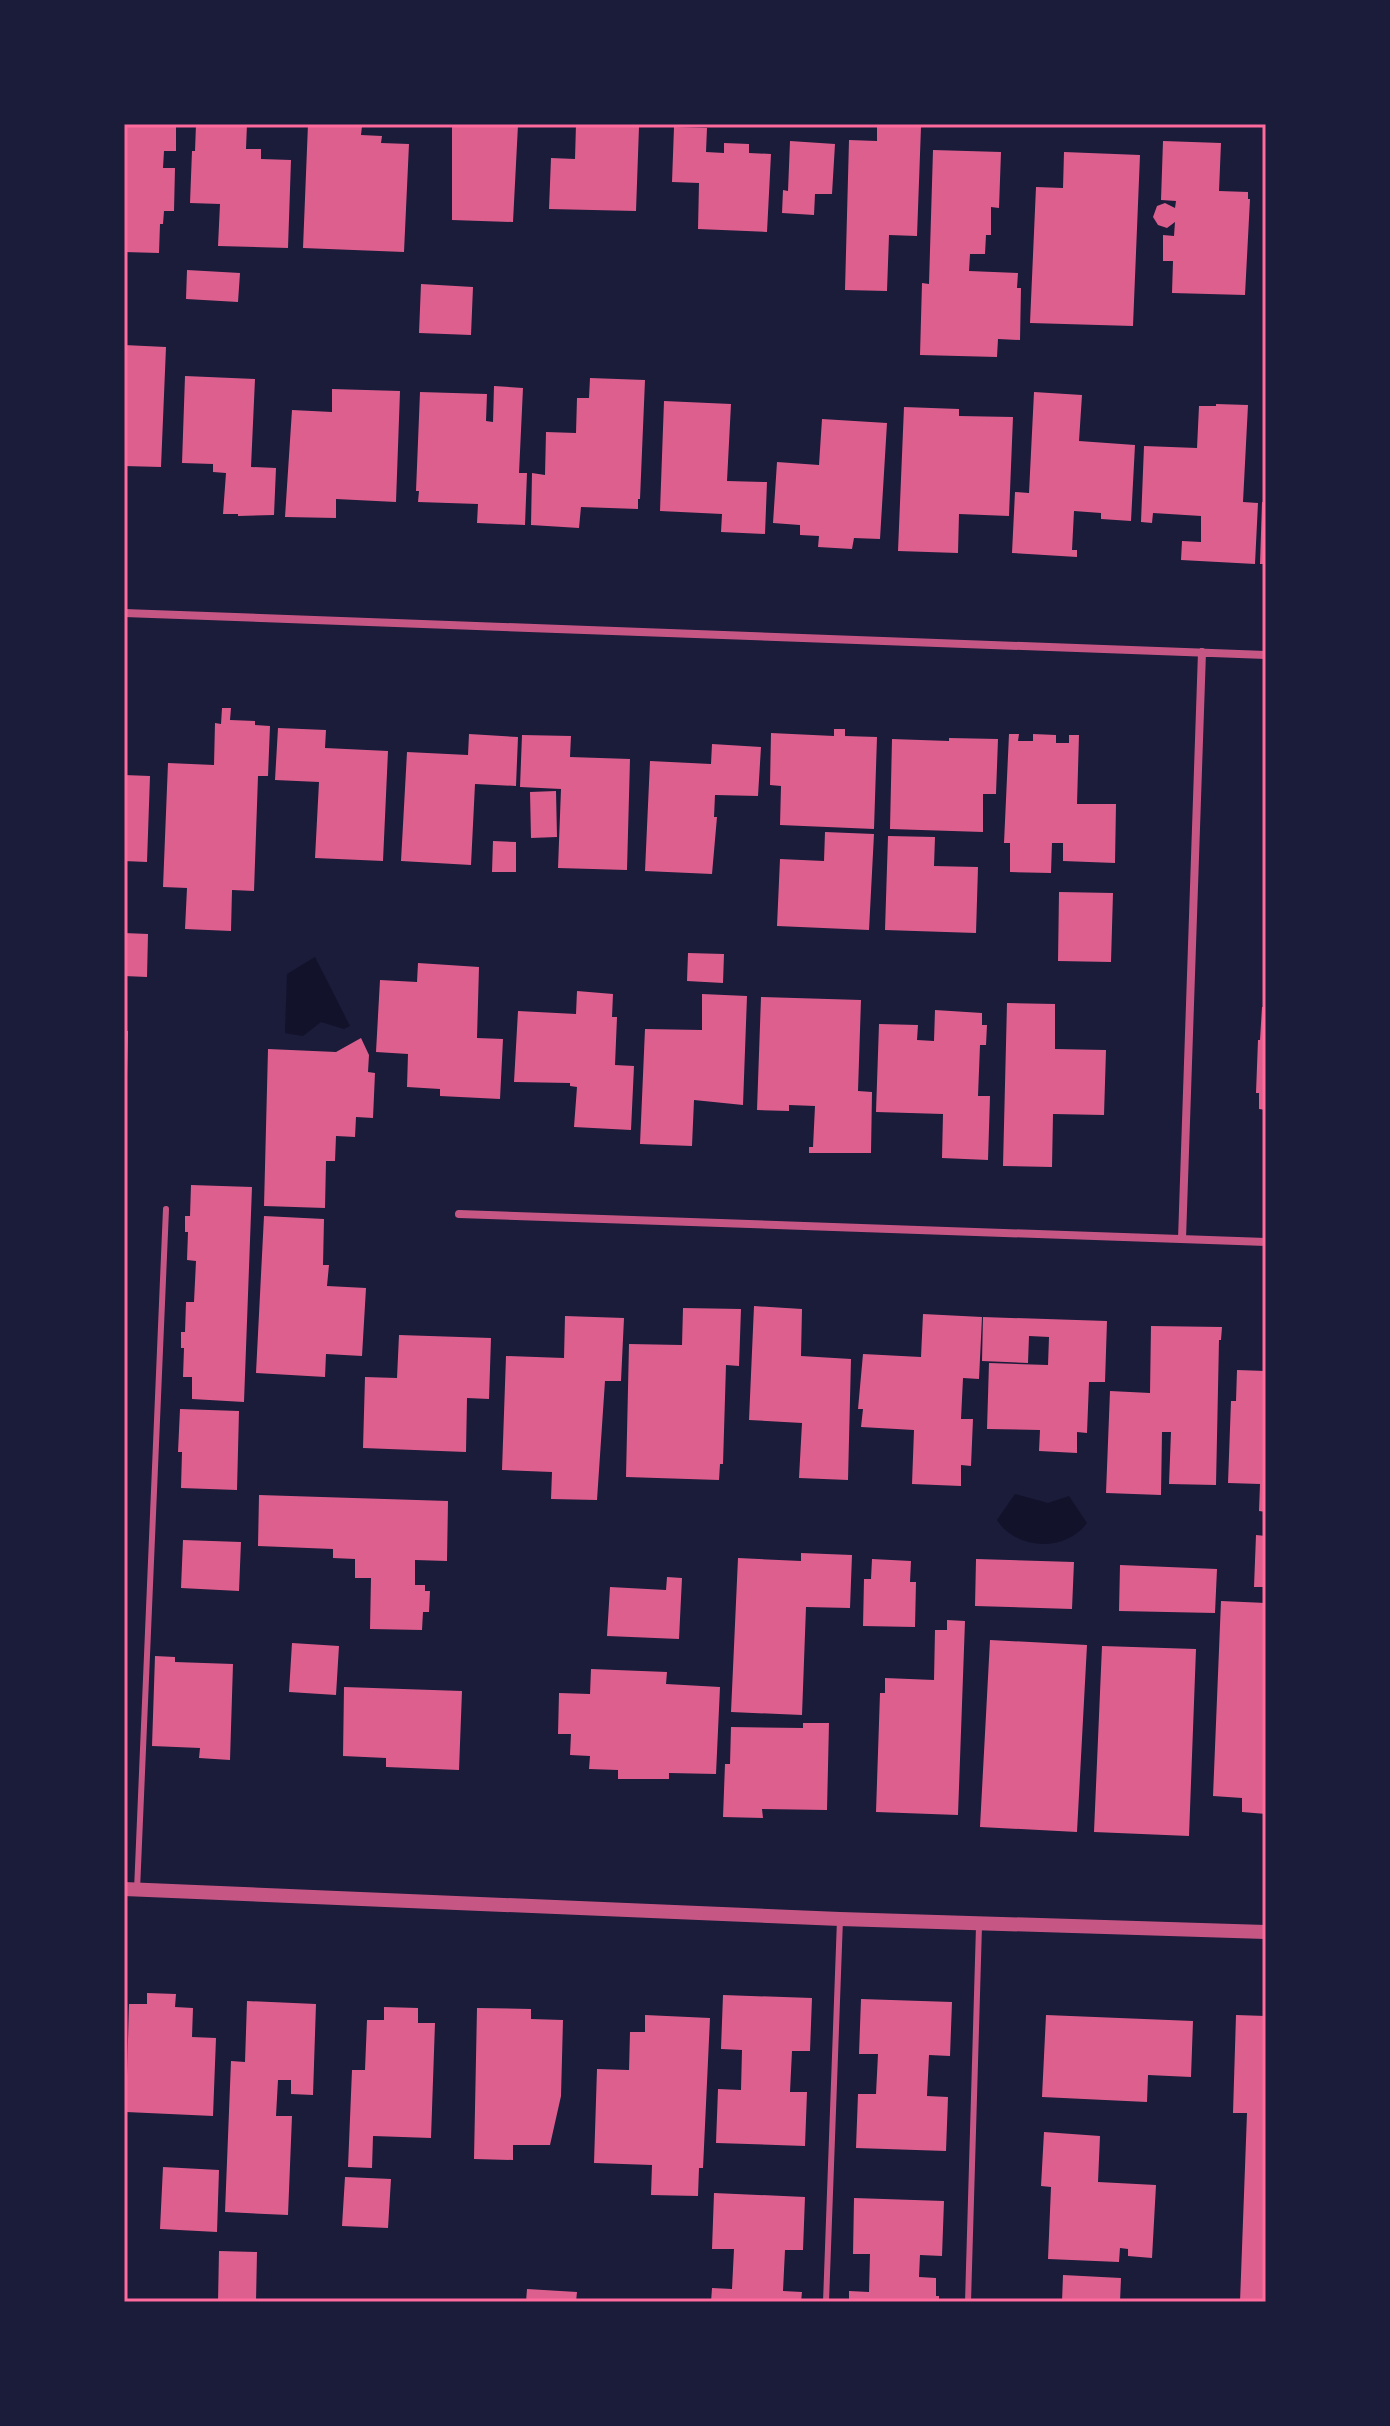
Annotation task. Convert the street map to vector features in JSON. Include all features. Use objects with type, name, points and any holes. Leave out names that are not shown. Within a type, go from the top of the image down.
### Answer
[{"type":"street","points":[[124,613],[1266,655]]},
{"type":"street","points":[[1182,1239],[1202,652]]},
{"type":"street","points":[[459,1214],[1266,1242]]},
{"type":"street","points":[[130,1890],[840,1919],[1266,1932]]},
{"type":"lane","points":[[130,1890],[166,1209]]},
{"type":"lane","points":[[826,2302],[840,1919]]},
{"type":"lane","points":[[968,2302],[979,1922]]},
{"type":"shaded area","points":[[315,957],[350,1026],[344,1029],[321,1022],[303,1036],[285,1033],[287,974]]},
{"type":"shaded area","points":[[1015,1494],[1048,1503],[1069,1496],[1087,1523],[1078,1533],[1054,1543],[1028,1542],[1005,1530],[997,1520]]},
{"type":"building","points":[[124,124],[176,124],[176,151],[164,151],[163,168],[175,168],[174,211],[164,211],[163,224],[160,224],[159,253],[124,252]]},
{"type":"building","points":[[196,124],[247,124],[246,149],[261,149],[261,159],[291,160],[288,248],[218,246],[220,204],[190,203]]},
{"type":"building","points":[[308,124],[362,126],[361,135],[382,136],[381,143],[409,144],[404,252],[303,248]]},
{"type":"building","points":[[452,124],[518,125],[513,222],[452,220]]},
{"type":"building","points":[[576,124],[639,127],[636,211],[549,209],[551,158],[575,159]]},
{"type":"building","points":[[877,125],[921,127],[917,236],[889,235],[887,291],[845,290],[849,140],[877,141]]},
{"type":"building","points":[[674,127],[707,128],[706,152],[724,153],[724,143],[749,144],[749,153],[771,154],[767,232],[698,229],[699,183],[672,182]]},
{"type":"building","points":[[790,141],[835,144],[832,194],[815,194],[814,215],[782,213],[783,190],[788,191]]},
{"type":"building","points":[[1163,141],[1221,143],[1219,191],[1248,192],[1245,295],[1172,293],[1173,261],[1163,261],[1163,235],[1174,236],[1175,222],[1167,228],[1158,225],[1153,217],[1157,206],[1165,203],[1175,208],[1176,201],[1161,200]]},
{"type":"building","points":[[933,150],[1001,152],[999,208],[991,207],[991,235],[986,235],[985,254],[970,254],[969,271],[1018,273],[1017,288],[1021,288],[1020,340],[998,339],[997,357],[920,355],[922,283],[929,284]]},
{"type":"building","points":[[1064,152],[1140,155],[1133,326],[1030,323],[1036,187],[1063,188]]},
{"type":"building","points":[[187,270],[240,273],[238,302],[186,299]]},
{"type":"building","points":[[421,284],[473,287],[471,335],[419,333]]},
{"type":"building","points":[[124,345],[166,347],[161,467],[124,466]]},
{"type":"building","points":[[185,376],[255,379],[251,467],[276,468],[274,515],[223,514],[226,473],[213,472],[213,464],[182,463]]},
{"type":"building","points":[[590,378],[645,380],[638,509],[581,507],[579,528],[531,525],[532,473],[545,475],[546,432],[576,433],[577,398],[589,398]]},
{"type":"building","points":[[494,386],[523,388],[519,473],[527,473],[525,525],[477,523],[478,504],[418,502],[420,392],[487,394],[486,421],[493,422]]},
{"type":"building","points":[[332,389],[400,391],[396,502],[336,499],[336,518],[285,517],[292,410],[332,412]]},
{"type":"building","points":[[1034,392],[1082,395],[1079,441],[1135,445],[1131,521],[1101,519],[1101,513],[1074,511],[1072,550],[1077,550],[1077,557],[1012,553],[1015,492],[1029,493]]},
{"type":"building","points":[[664,401],[731,404],[727,481],[767,482],[765,534],[721,532],[722,514],[660,511]]},
{"type":"building","points":[[1248,405],[1243,502],[1258,503],[1255,564],[1181,560],[1182,541],[1201,542],[1201,516],[1153,513],[1152,523],[1141,522],[1144,446],[1197,448],[1199,406]]},
{"type":"building","points":[[904,407],[959,409],[959,416],[1013,417],[1009,516],[959,514],[958,553],[898,551]]},
{"type":"building","points":[[822,419],[887,423],[880,539],[854,538],[852,549],[818,547],[819,536],[800,535],[800,525],[773,523],[777,462],[819,465]]},
{"type":"building","points":[[1262,502],[1266,503],[1266,564],[1260,564]]},
{"type":"building","points":[[222,708],[231,708],[230,720],[255,721],[255,725],[270,726],[268,776],[258,776],[254,891],[232,890],[231,931],[185,929],[187,888],[163,887],[168,763],[214,765],[215,723],[221,724]]},
{"type":"building","points":[[278,728],[326,730],[325,748],[388,751],[383,861],[315,858],[319,782],[275,780]]},
{"type":"building","points":[[834,729],[845,729],[845,736],[877,737],[874,829],[780,825],[781,786],[770,785],[771,733],[834,736]]},
{"type":"building","points":[[469,734],[518,737],[516,786],[475,784],[471,865],[401,861],[407,752],[468,755]]},
{"type":"building","points":[[1009,734],[1019,734],[1018,741],[1033,741],[1033,734],[1056,735],[1056,743],[1069,743],[1069,735],[1079,735],[1077,804],[1116,804],[1115,863],[1063,861],[1063,843],[1052,843],[1051,873],[1010,872],[1010,843],[1004,843]]},
{"type":"building","points":[[522,735],[571,736],[570,757],[630,759],[627,870],[558,868],[561,789],[520,787]]},
{"type":"building","points":[[949,738],[998,739],[996,794],[983,794],[983,832],[890,829],[892,739],[949,741]]},
{"type":"building","points":[[712,744],[761,747],[758,796],[715,795],[714,817],[717,817],[712,874],[645,871],[650,761],[711,764]]},
{"type":"building","points":[[124,775],[150,776],[147,862],[124,861]]},
{"type":"building","points":[[556,791],[557,837],[531,838],[530,792]]},
{"type":"building","points":[[825,832],[874,834],[869,930],[777,926],[780,859],[824,861]]},
{"type":"building","points":[[888,836],[935,837],[934,866],[978,867],[976,933],[885,930]]},
{"type":"building","points":[[493,841],[516,842],[516,872],[492,872]]},
{"type":"building","points":[[1059,892],[1113,893],[1111,962],[1058,961]]},
{"type":"building","points":[[124,933],[148,934],[147,977],[124,976]]},
{"type":"building","points":[[688,953],[724,954],[723,983],[687,981]]},
{"type":"building","points":[[418,963],[479,967],[477,1038],[503,1039],[500,1099],[440,1096],[440,1089],[407,1087],[408,1054],[376,1052],[380,980],[417,982]]},
{"type":"building","points":[[577,991],[613,994],[612,1017],[617,1017],[615,1065],[634,1066],[631,1130],[574,1127],[577,1087],[570,1086],[570,1083],[514,1082],[518,1011],[576,1014]]},
{"type":"building","points":[[702,994],[747,996],[743,1105],[694,1100],[692,1146],[640,1144],[645,1029],[702,1030]]},
{"type":"building","points":[[761,997],[861,1000],[858,1091],[872,1092],[871,1153],[809,1153],[809,1147],[813,1147],[815,1106],[789,1105],[789,1111],[757,1110]]},
{"type":"building","points":[[1007,1003],[1055,1004],[1055,1049],[1106,1050],[1104,1115],[1053,1114],[1052,1167],[1003,1166]]},
{"type":"building","points":[[1262,1007],[1266,1007],[1266,1110],[1259,1109],[1259,1093],[1256,1093]]},
{"type":"building","points":[[935,1010],[982,1013],[982,1025],[987,1025],[986,1045],[980,1045],[978,1096],[990,1096],[988,1160],[942,1158],[943,1114],[876,1112],[879,1024],[918,1025],[917,1040],[934,1041]]},
{"type":"building","points":[[124,1031],[128,1031],[127,1075],[124,1075]]},
{"type":"building","points":[[361,1038],[369,1055],[368,1072],[375,1073],[373,1118],[356,1117],[355,1137],[336,1136],[335,1161],[326,1161],[325,1208],[264,1206],[268,1049],[336,1052]]},
{"type":"building","points":[[191,1185],[252,1187],[244,1402],[192,1399],[192,1377],[183,1377],[181,1332],[185,1332],[186,1302],[194,1302],[196,1261],[187,1260],[188,1232],[185,1232],[185,1216],[190,1216]]},
{"type":"building","points":[[264,1216],[324,1219],[323,1265],[329,1265],[327,1286],[366,1288],[362,1356],[326,1354],[325,1377],[256,1373]]},
{"type":"building","points":[[754,1306],[802,1309],[801,1356],[851,1359],[848,1480],[799,1478],[802,1423],[749,1420]]},
{"type":"building","points":[[683,1308],[741,1309],[739,1366],[726,1365],[723,1464],[720,1464],[719,1480],[626,1477],[629,1344],[682,1345]]},
{"type":"building","points":[[923,1314],[982,1317],[979,1379],[963,1378],[961,1419],[973,1419],[971,1466],[961,1465],[961,1486],[912,1484],[914,1430],[861,1427],[863,1409],[858,1409],[863,1354],[921,1357]]},
{"type":"building","points":[[565,1316],[624,1318],[621,1381],[605,1381],[597,1500],[551,1499],[552,1472],[502,1470],[506,1356],[564,1358]]},
{"type":"building","points":[[983,1317],[1107,1321],[1105,1382],[1089,1382],[1087,1433],[1077,1432],[1077,1453],[1039,1451],[1040,1430],[987,1429],[989,1363],[1048,1365],[1049,1337],[1029,1336],[1028,1363],[982,1361]]},
{"type":"building","points":[[1151,1326],[1222,1327],[1219,1340],[1216,1485],[1169,1484],[1171,1432],[1162,1432],[1161,1495],[1106,1493],[1110,1391],[1150,1393]]},
{"type":"building","points":[[399,1335],[491,1338],[489,1399],[467,1398],[466,1452],[363,1448],[365,1377],[397,1378]]},
{"type":"building","points":[[1237,1370],[1266,1371],[1266,1512],[1259,1511],[1260,1484],[1228,1483],[1231,1401],[1236,1401]]},
{"type":"building","points":[[180,1409],[239,1411],[237,1490],[181,1488],[182,1452],[178,1452]]},
{"type":"building","points":[[259,1495],[448,1501],[447,1561],[415,1560],[415,1585],[425,1585],[425,1591],[430,1591],[429,1612],[423,1612],[422,1630],[370,1629],[371,1578],[355,1578],[355,1559],[333,1558],[333,1549],[258,1546]]},
{"type":"building","points":[[1256,1535],[1266,1536],[1266,1587],[1254,1587]]},
{"type":"building","points":[[183,1540],[241,1542],[239,1591],[181,1588]]},
{"type":"building","points":[[801,1553],[852,1555],[850,1608],[806,1607],[802,1715],[731,1712],[738,1558],[801,1561]]},
{"type":"building","points":[[872,1559],[911,1561],[910,1582],[916,1582],[915,1627],[863,1626],[864,1579],[871,1579]]},
{"type":"building","points":[[976,1559],[1074,1562],[1072,1609],[975,1606]]},
{"type":"building","points":[[1120,1565],[1217,1569],[1215,1613],[1119,1611]]},
{"type":"building","points":[[667,1577],[682,1578],[679,1639],[607,1636],[610,1587],[666,1590]]},
{"type":"building","points":[[1221,1601],[1266,1603],[1266,1814],[1242,1812],[1242,1798],[1213,1796]]},
{"type":"building","points":[[947,1620],[965,1621],[958,1815],[876,1812],[880,1693],[885,1693],[885,1678],[934,1680],[935,1630],[947,1630]]},
{"type":"building","points":[[990,1640],[1087,1645],[1077,1832],[980,1827]]},
{"type":"building","points":[[292,1643],[339,1646],[336,1695],[289,1692]]},
{"type":"building","points":[[1102,1646],[1196,1649],[1189,1836],[1094,1832]]},
{"type":"building","points":[[155,1656],[175,1657],[175,1662],[233,1664],[230,1760],[199,1758],[200,1748],[152,1746]]},
{"type":"building","points":[[591,1669],[667,1672],[666,1684],[720,1687],[716,1774],[669,1773],[669,1779],[618,1779],[618,1770],[589,1769],[590,1756],[570,1755],[571,1734],[558,1734],[559,1693],[590,1694]]},
{"type":"building","points":[[344,1687],[462,1691],[459,1770],[386,1767],[386,1758],[343,1756]]},
{"type":"building","points":[[803,1723],[829,1723],[827,1810],[762,1809],[763,1818],[723,1817],[725,1764],[730,1764],[731,1727],[803,1728]]},
{"type":"building","points":[[147,1993],[176,1994],[175,2007],[193,2008],[192,2037],[216,2038],[213,2116],[126,2112],[129,2004],[147,2004]]},
{"type":"building","points":[[723,1995],[812,1998],[810,2051],[792,2051],[790,2092],[807,2092],[805,2146],[716,2143],[718,2089],[741,2090],[742,2050],[721,2049]]},
{"type":"building","points":[[861,1999],[952,2002],[950,2056],[929,2055],[927,2096],[948,2097],[946,2151],[856,2148],[858,2094],[876,2094],[878,2054],[859,2054]]},
{"type":"building","points":[[247,2001],[316,2004],[313,2095],[291,2094],[291,2080],[278,2080],[276,2116],[292,2116],[288,2215],[225,2212],[231,2061],[245,2062]]},
{"type":"building","points":[[384,2007],[418,2008],[418,2023],[435,2023],[431,2138],[373,2136],[372,2168],[348,2167],[352,2070],[365,2070],[367,2020],[384,2020]]},
{"type":"building","points":[[477,2008],[531,2009],[531,2019],[563,2020],[561,2096],[550,2145],[513,2145],[513,2160],[474,2159]]},
{"type":"building","points":[[645,2015],[710,2018],[703,2168],[699,2168],[698,2196],[651,2195],[652,2165],[594,2163],[597,2069],[629,2070],[630,2032],[645,2032]]},
{"type":"building","points":[[1046,2015],[1193,2021],[1191,2077],[1148,2075],[1147,2102],[1042,2097]]},
{"type":"building","points":[[1236,2015],[1266,2016],[1266,2302],[1240,2302],[1247,2113],[1233,2113]]},
{"type":"building","points":[[1044,2132],[1100,2136],[1098,2182],[1156,2185],[1152,2258],[1128,2256],[1128,2249],[1120,2248],[1119,2262],[1048,2259],[1051,2187],[1041,2186]]},
{"type":"building","points":[[163,2167],[219,2170],[217,2232],[160,2229]]},
{"type":"building","points":[[345,2177],[391,2179],[388,2228],[342,2226]]},
{"type":"building","points":[[714,2193],[805,2197],[803,2250],[785,2250],[783,2291],[802,2292],[801,2302],[711,2302],[712,2288],[732,2289],[734,2249],[712,2249]]},
{"type":"building","points":[[854,2198],[944,2201],[942,2256],[920,2255],[919,2277],[936,2278],[939,2302],[849,2302],[849,2291],[869,2292],[870,2254],[853,2254]]},
{"type":"building","points":[[219,2251],[257,2252],[256,2302],[218,2302]]},
{"type":"building","points":[[1063,2275],[1121,2278],[1120,2302],[1062,2302]]},
{"type":"building","points":[[527,2289],[577,2292],[576,2302],[526,2302]]}]
